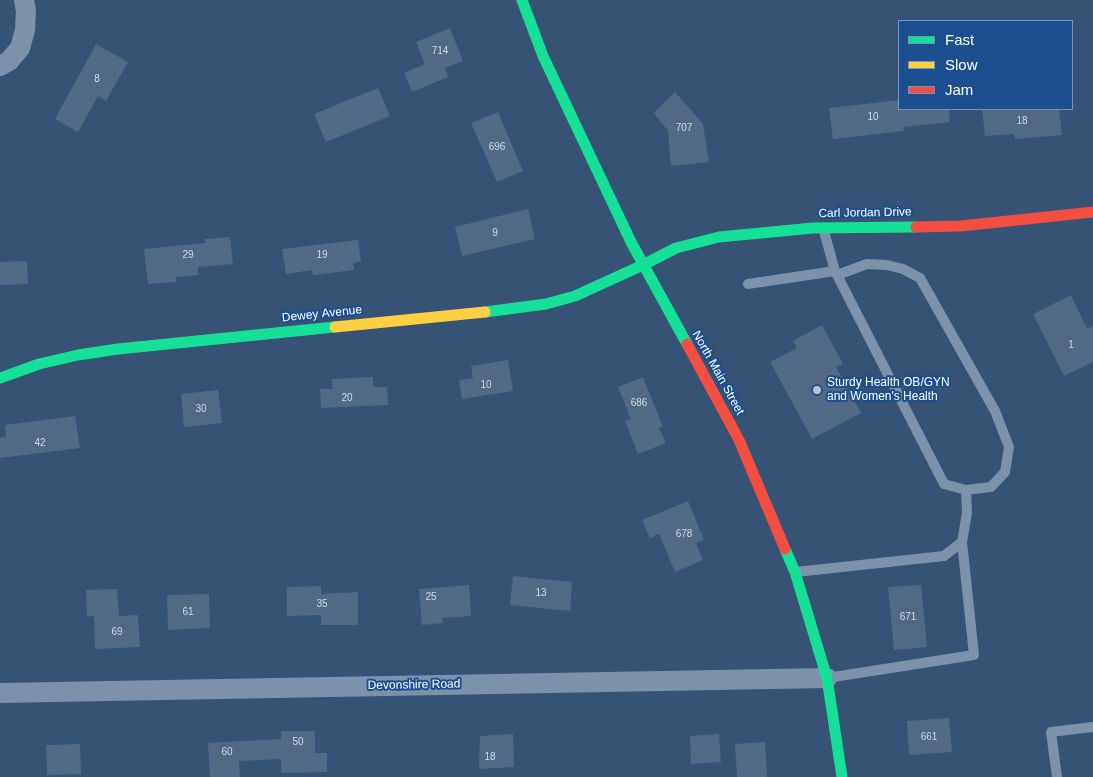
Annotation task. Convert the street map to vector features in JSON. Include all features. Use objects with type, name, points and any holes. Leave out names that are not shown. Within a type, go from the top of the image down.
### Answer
[{"type":"street","points":[[0,66],[9,61],[20,48],[25,30],[26,12],[24,0]]},
{"type":"street","name":"North Main Street","points":[[522,0],[543,56],[631,242],[739,440],[796,572],[827,678],[842,777]]},
{"type":"street","name":"Carl Jordan Drive","points":[[643,265],[676,248],[719,237],[822,228],[961,226],[1093,212]]},
{"type":"street","name":"Dewey Avenue","points":[[0,378],[39,364],[78,355],[118,349],[513,309],[546,304],[575,296],[643,265]]},
{"type":"street","name":"Devonshire Road","points":[[0,693],[827,678]]},
{"type":"lane","points":[[748,284],[836,273],[867,264],[904,269],[920,278],[994,411],[1009,447],[1005,472],[992,487],[966,490],[944,484],[836,273],[822,228]]},
{"type":"lane","points":[[827,678],[974,655],[962,542],[967,513],[966,490]]},
{"type":"lane","points":[[796,572],[944,556],[962,542]]},
{"type":"lane","points":[[1057,777],[1052,732],[1093,728]]},
{"type":"building","points":[[450,28],[463,61],[445,68],[448,77],[412,92],[404,73],[425,64],[416,42]]},
{"type":"building","points":[[96,44],[128,62],[106,101],[98,96],[78,132],[55,119]]},
{"type":"building","points":[[378,88],[390,116],[326,142],[314,114]]},
{"type":"building","points":[[675,92],[703,124],[709,162],[671,166],[668,131],[654,113]]},
{"type":"building","points":[[898,100],[898,110],[949,110],[950,122],[903,127],[904,131],[833,139],[829,108]]},
{"type":"building","points":[[982,110],[1059,110],[1062,135],[1015,139],[1014,134],[985,136]]},
{"type":"building","points":[[498,112],[523,171],[497,182],[471,123]]},
{"type":"building","points":[[528,209],[535,239],[462,256],[455,227]]},
{"type":"building","points":[[230,237],[233,264],[198,267],[198,275],[176,277],[176,282],[148,284],[144,249],[205,243],[205,239]]},
{"type":"building","points":[[358,240],[361,261],[353,263],[354,270],[313,275],[312,270],[286,274],[282,249]]},
{"type":"building","points":[[27,261],[28,284],[0,285],[0,262]]},
{"type":"building","points":[[1071,295],[1087,329],[1093,326],[1093,362],[1064,376],[1033,314]]},
{"type":"building","name":"Sturdy Health OB/GYN and Women's Health","points":[[822,325],[843,364],[836,367],[861,413],[812,439],[770,362],[797,348],[793,341]]},
{"type":"building","points":[[508,360],[513,391],[462,399],[459,380],[473,378],[471,366]]},
{"type":"building","points":[[373,377],[373,387],[387,387],[388,405],[321,408],[320,389],[333,389],[332,379]]},
{"type":"building","points":[[643,377],[663,427],[659,428],[666,443],[638,454],[625,421],[631,419],[618,387]]},
{"type":"building","points":[[218,390],[222,423],[184,427],[181,394]]},
{"type":"building","points":[[75,416],[80,448],[0,458],[0,438],[6,437],[5,425]]},
{"type":"building","points":[[688,501],[704,540],[696,543],[703,560],[675,572],[659,534],[650,538],[642,520]]},
{"type":"building","points":[[513,576],[572,582],[570,611],[510,605]]},
{"type":"building","points":[[469,585],[471,616],[442,618],[443,623],[422,625],[419,589]]},
{"type":"building","points":[[921,585],[927,647],[894,650],[888,587]]},
{"type":"building","points":[[321,586],[321,594],[358,592],[358,625],[321,625],[321,615],[287,616],[287,587]]},
{"type":"building","points":[[117,589],[119,616],[138,615],[140,647],[95,649],[94,616],[87,617],[86,590]]},
{"type":"building","points":[[209,594],[210,628],[168,630],[167,595]]},
{"type":"building","points":[[949,718],[952,752],[909,755],[907,721]]},
{"type":"building","points":[[281,731],[315,731],[315,753],[327,753],[327,772],[281,773],[281,759],[239,761],[240,777],[210,777],[208,743],[281,739]]},
{"type":"building","points":[[513,734],[514,767],[479,769],[480,736]]},
{"type":"building","points":[[719,734],[721,762],[691,764],[690,736]]},
{"type":"building","points":[[765,742],[767,777],[737,777],[735,744]]},
{"type":"building","points":[[80,744],[81,774],[47,775],[46,745]]},
{"type":"traffic: fast","points":[[522,0],[543,56],[631,242],[687,344]]},
{"type":"traffic: fast","points":[[485,312],[546,304],[575,296],[676,248],[719,237],[813,228],[916,227]]},
{"type":"traffic: fast","points":[[0,378],[39,364],[78,355],[118,349],[335,327]]},
{"type":"traffic: fast","points":[[785,549],[795,572],[827,678],[842,777]]},
{"type":"traffic: slow","points":[[335,327],[485,312]]},
{"type":"traffic: jam","points":[[916,227],[961,226],[1093,212]]},
{"type":"traffic: jam","points":[[687,344],[739,440],[785,549]]},
{"type":"place","name":"Sturdy Health OB/GYN and Women's Health","points":[[817,390]]}]
